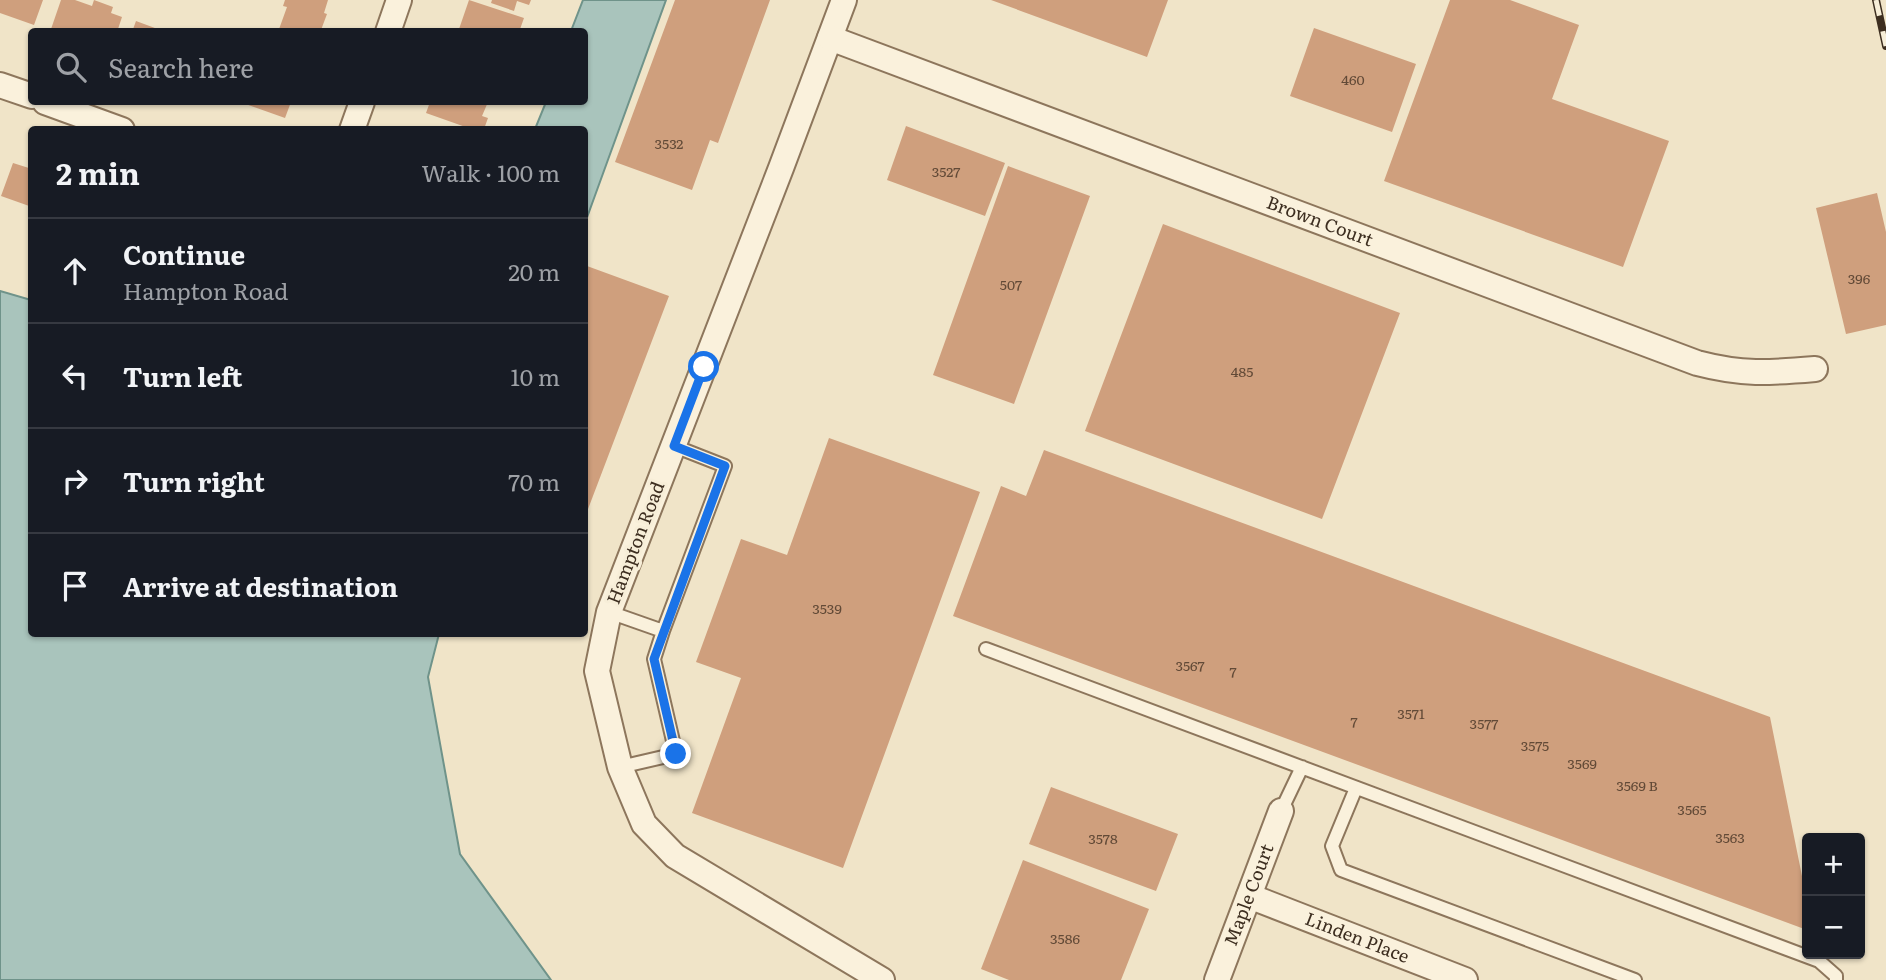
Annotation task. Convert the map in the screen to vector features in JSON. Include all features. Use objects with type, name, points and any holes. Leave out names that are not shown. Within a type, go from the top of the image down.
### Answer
[{"type":"street","points":[[389,28],[399,0]]},
{"type":"street","name":"Hampton Road","points":[[844,0],[609,612],[597,671],[620,768],[644,824],[676,856],[882,980]]},
{"type":"street","name":"Brown Court","points":[[830,38],[1696,363],[1730,372],[1815,369]]},
{"type":"street","points":[[0,85],[28,95]]},
{"type":"street","points":[[53,105],[111,126]]},
{"type":"street","points":[[353,126],[361,105]]},
{"type":"street","name":"Maple Court","points":[[1217,980],[1281,811]]},
{"type":"street","name":"Linden Place","points":[[1249,896],[1465,980]]},
{"type":"lane","points":[[620,768],[676,754],[654,659],[725,466],[674,446]]},
{"type":"lane","points":[[609,612],[663,631]]},
{"type":"lane","points":[[986,649],[1819,961],[1836,976],[1836,980]]},
{"type":"lane","points":[[1281,811],[1302,768]]},
{"type":"lane","points":[[1356,788],[1332,846],[1341,870],[1635,980]]},
{"type":"water","points":[[583,0],[666,0],[588,215],[588,126],[536,126],[545,105],[588,105],[588,28],[572,28]]},
{"type":"water","points":[[0,291],[28,299],[28,637],[438,637],[428,677],[460,854],[551,980],[0,980]]},
{"type":"building","points":[[0,0],[43,0],[34,25],[0,13]]},
{"type":"building","points":[[61,0],[75,0],[92,6],[94,0],[113,7],[111,13],[122,17],[118,28],[51,28]]},
{"type":"building","points":[[285,0],[328,0],[322,28],[279,28],[287,7],[283,6]]},
{"type":"building","points":[[469,0],[524,18],[520,28],[459,28]]},
{"type":"building","points":[[492,0],[531,0],[529,5],[517,1],[514,11],[491,3]]},
{"type":"building","points":[[675,0],[770,0],[718,143],[710,140],[692,190],[615,162]]},
{"type":"building","points":[[991,0],[1168,0],[1147,57]]},
{"type":"building","points":[[1450,0],[1510,0],[1579,25],[1552,99],[1669,141],[1623,267],[1384,181]]},
{"type":"building","points":[[136,21],[155,28],[133,28]]},
{"type":"building","points":[[1314,28],[1416,64],[1392,132],[1290,96]]},
{"type":"building","points":[[248,105],[290,105],[285,118]]},
{"type":"building","points":[[429,105],[487,105],[482,116],[488,118],[485,126],[463,126],[426,113]]},
{"type":"building","points":[[906,126],[1005,163],[985,216],[887,180]]},
{"type":"building","points":[[13,163],[28,168],[28,206],[1,196]]},
{"type":"building","points":[[1008,166],[1090,196],[1014,404],[933,375]]},
{"type":"building","points":[[1877,193],[1886,232],[1886,325],[1846,334],[1816,208]]},
{"type":"building","points":[[1163,224],[1400,313],[1322,519],[1085,431]]},
{"type":"building","points":[[588,266],[669,296],[588,509]]},
{"type":"building","points":[[829,438],[980,492],[843,868],[692,813],[741,678],[696,662],[741,539],[787,555]]},
{"type":"building","points":[[1044,450],[1770,717],[1802,876],[1802,928],[953,616],[1001,486],[1026,496]]},
{"type":"building","points":[[1051,787],[1178,834],[1156,891],[1029,844]]},
{"type":"building","points":[[1023,860],[1149,909],[1121,980],[1009,980],[981,969]]},
{"type":"railway","points":[[1876,0],[1886,46]]},
{"type":"route","points":[[676,754],[654,659],[725,466],[674,446],[704,367]]}]
